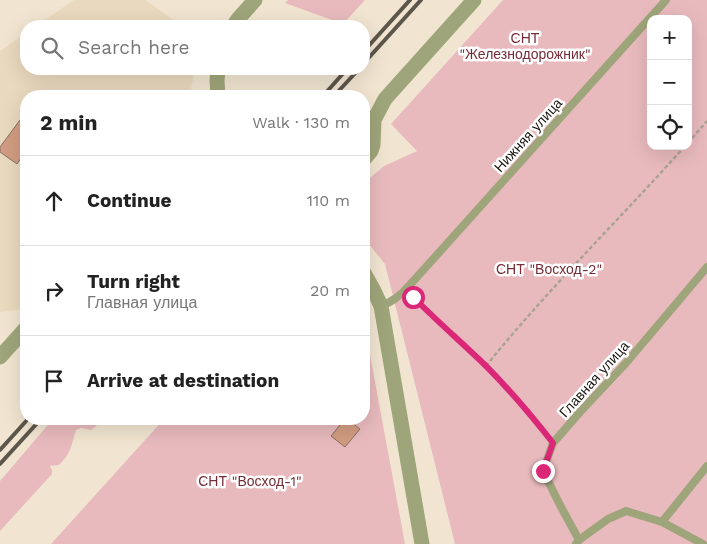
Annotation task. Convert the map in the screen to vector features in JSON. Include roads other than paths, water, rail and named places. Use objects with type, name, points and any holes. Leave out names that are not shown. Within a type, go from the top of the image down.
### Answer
[{"type":"street","points":[[237,20],[255,0]]},
{"type":"street","points":[[370,153],[374,145],[374,120],[385,98],[474,0]]},
{"type":"street","points":[[218,75],[218,90]]},
{"type":"street","points":[[370,284],[381,306],[424,542]]},
{"type":"street","points":[[0,357],[20,335]]},
{"type":"lane","name":"Нижняя улица","points":[[381,306],[399,296],[408,287],[666,0]]},
{"type":"lane","name":"Главная улица","points":[[578,542],[543,471],[553,443],[626,364],[707,267]]},
{"type":"lane","points":[[662,522],[707,466]]},
{"type":"lane","points":[[578,542],[608,520],[626,511],[662,522],[703,544]]},
{"type":"railway","points":[[370,44],[410,0]]},
{"type":"railway","points":[[370,56],[421,0]]},
{"type":"railway","points":[[328,90],[342,75]]},
{"type":"railway","points":[[340,90],[353,75]]},
{"type":"railway","points":[[0,450],[23,425]]},
{"type":"railway","points":[[0,464],[36,425]]},
{"type":"park label","name":"СНТ \"Железнодорожник\"","points":[[525,46]]},
{"type":"park label","name":"СНТ \"Восход-2\"","points":[[549,269]]},
{"type":"park label","name":"СНТ \"Восход-1\"","points":[[250,481]]}]
